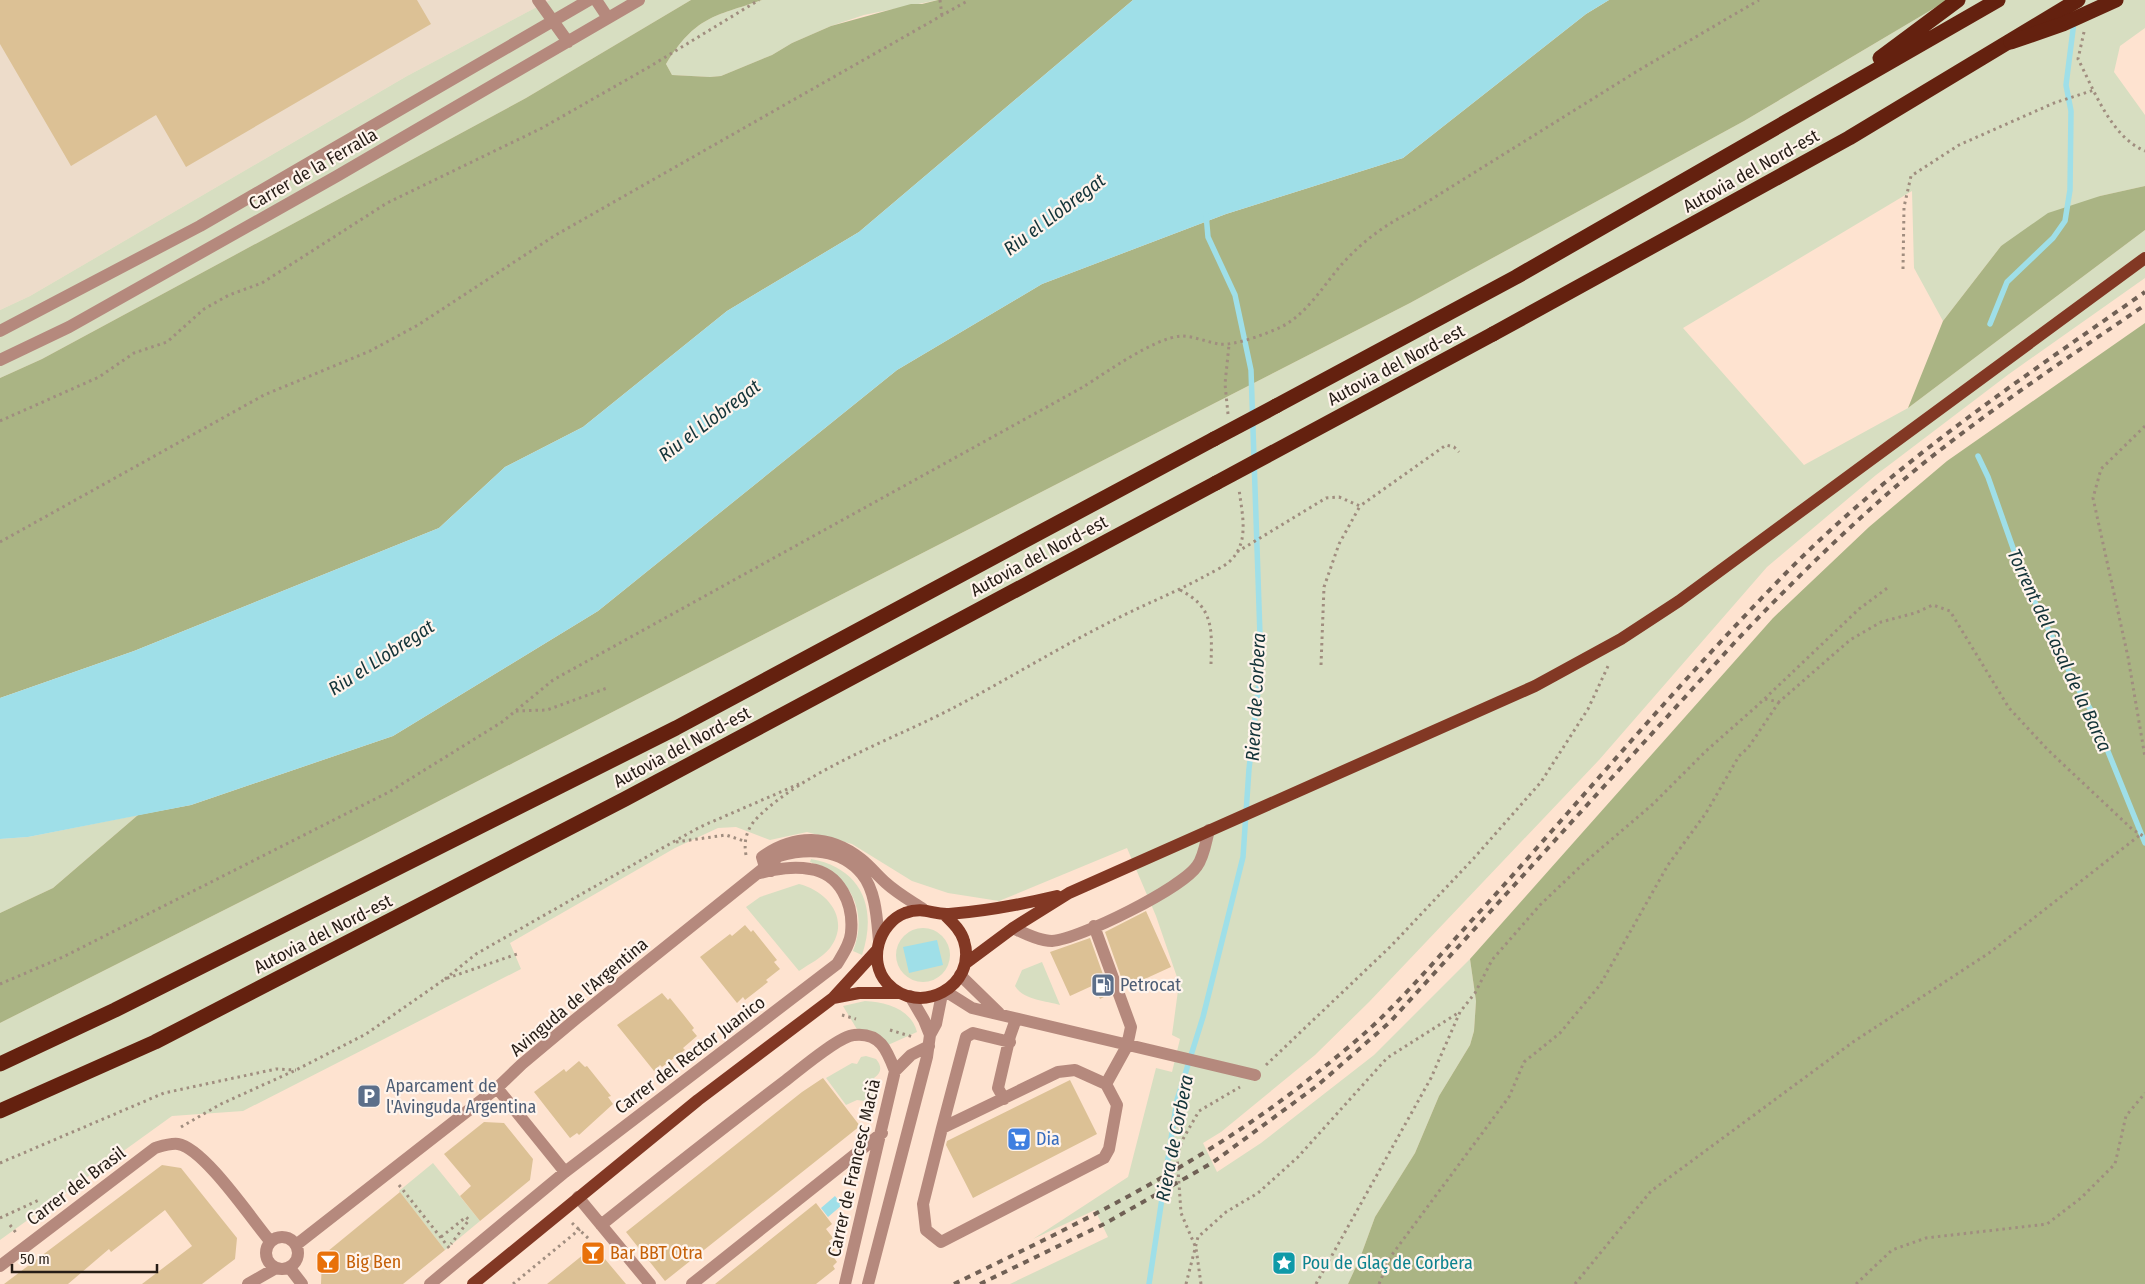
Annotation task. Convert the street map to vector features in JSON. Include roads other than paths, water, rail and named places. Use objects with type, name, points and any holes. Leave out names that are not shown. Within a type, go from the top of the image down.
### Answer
[{"type":"highway","points":[[1825,100],[1958,0]]},
{"type":"highway","name":"Autovia del Nord-est","points":[[0,1064],[115,1010],[676,728],[1516,277],[1998,0]]},
{"type":"highway","name":"Autovia del Nord-est","points":[[0,1111],[155,1042],[582,822],[1493,334],[1771,182],[2011,42],[2078,0]]},
{"type":"highway","points":[[2011,42],[2063,24],[2116,0]]},
{"type":"main road","points":[[833,998],[859,994],[905,994],[926,998],[944,992],[960,975],[966,963],[1013,928],[1069,893],[1535,686],[1620,639],[1679,601],[2145,258]]},
{"type":"main road","points":[[905,994],[886,982],[877,959],[878,946],[884,931],[899,916],[924,909],[944,914],[998,910],[1069,893]]},
{"type":"main road","points":[[944,914],[964,939],[966,963]]},
{"type":"main road","points":[[476,1283],[698,1100],[833,998],[878,946]]},
{"type":"street","points":[[538,0],[568,42]]},
{"type":"street","name":"Carrer de la Ferralla","points":[[0,331],[200,226],[589,0]]},
{"type":"street","points":[[596,0],[608,18]]},
{"type":"street","name":"Carrer de la Ferralla","points":[[0,360],[69,327],[336,176],[639,0]]},
{"type":"street","points":[[1013,928],[1031,936],[1051,941],[1072,936],[1138,906],[1186,878],[1198,865],[1209,830]]},
{"type":"street","name":"Avinguda de l'Argentina","points":[[764,870],[762,857],[778,846],[793,841],[827,841],[861,859],[886,883],[924,909]]},
{"type":"street","name":"Avinguda de l'Argentina","points":[[296,1245],[497,1088],[563,1030],[764,870],[778,856],[810,850],[824,852],[844,860],[862,874],[871,893],[877,918],[878,946]]},
{"type":"street","name":"Carrer del Rector Juanico","points":[[430,1284],[566,1172],[837,964],[847,946],[851,933],[847,898],[838,885],[828,874],[811,869],[764,870]]},
{"type":"street","points":[[1094,926],[1131,1027],[1127,1046],[1106,1084]]},
{"type":"street","points":[[960,975],[1000,1015]]},
{"type":"street","points":[[868,1284],[929,1041],[936,1024],[944,992],[972,1008],[1016,1020],[1254,1075]]},
{"type":"street","points":[[905,994],[924,1020],[929,1041]]},
{"type":"street","points":[[1004,1098],[998,1088],[1016,1020]]},
{"type":"street","points":[[942,1128],[1058,1072],[1075,1070],[1106,1084],[1117,1105],[1109,1149],[1104,1158],[941,1242],[926,1230],[923,1204],[942,1128],[966,1037],[973,1033],[1010,1042]]},
{"type":"street","points":[[601,1225],[812,1060],[852,1035],[865,1035],[880,1040],[888,1050],[895,1071]]},
{"type":"street","name":"Carrer de Francesc Macià","points":[[845,1284],[882,1133],[895,1071],[929,1041]]},
{"type":"street","points":[[497,1088],[566,1172]]},
{"type":"street","points":[[692,1284],[882,1133]]},
{"type":"street","name":"Carrer del Brasil","points":[[0,1266],[155,1148],[178,1144],[192,1149],[207,1162],[270,1241]]},
{"type":"street","points":[[578,1198],[650,1284]]},
{"type":"street","points":[[248,1284],[276,1268],[289,1267],[297,1259],[296,1245],[284,1237],[270,1241],[265,1251],[271,1266],[276,1268]]},
{"type":"street","points":[[289,1267],[302,1284]]},
{"type":"water","name":"Riu el Llobregat","points":[[1133,0],[1609,0],[1586,14],[1403,158],[1226,214],[1042,284],[897,370],[598,611],[393,736],[191,805],[28,837],[0,839],[0,698],[134,651],[439,528],[505,467],[583,427],[727,311],[859,232]]},
{"type":"water","points":[[937,940],[943,965],[909,973],[903,947]]},
{"type":"water","points":[[835,1196],[842,1205],[828,1217],[821,1208]]},
{"type":"waterway","name":"Torrent del Casal de la Barca","points":[[1990,324],[2007,282],[2053,238],[2065,221],[2070,190],[2071,111],[2066,85],[2074,22]]},
{"type":"waterway","name":"Riera de Corbera","points":[[1149,1284],[1177,1100],[1203,1017],[1243,857],[1249,769],[1261,665],[1251,370],[1235,295],[1208,237],[1206,214]]},
{"type":"waterway","name":"Torrent del Casal de la Barca","points":[[1978,456],[1988,477],[2025,582],[2076,685],[2092,712],[2145,843]]},
{"type":"railway","points":[[954,1284],[1094,1215],[1184,1164],[1271,1108],[1343,1052],[1381,1018],[1414,984],[1709,654],[1827,533],[1870,495],[1959,424],[2145,292]]},
{"type":"railway","points":[[980,1284],[1104,1224],[1212,1163],[1318,1085],[1390,1022],[1736,641],[1849,529],[1896,486],[1975,424],[2145,305]]},
{"type":"place","name":"Petrocat","points":[[1103,985]]},
{"type":"place","name":"Aparcament de l'Avinguda Argentina","points":[[369,1096]]},
{"type":"place","name":"Dia","points":[[1019,1139]]},
{"type":"place","name":"Bar BBT Otra","points":[[593,1253]]},
{"type":"place","name":"Big Ben","points":[[328,1262]]},
{"type":"place","name":"Pou de Glaç de Corbera","points":[[1284,1263]]}]
